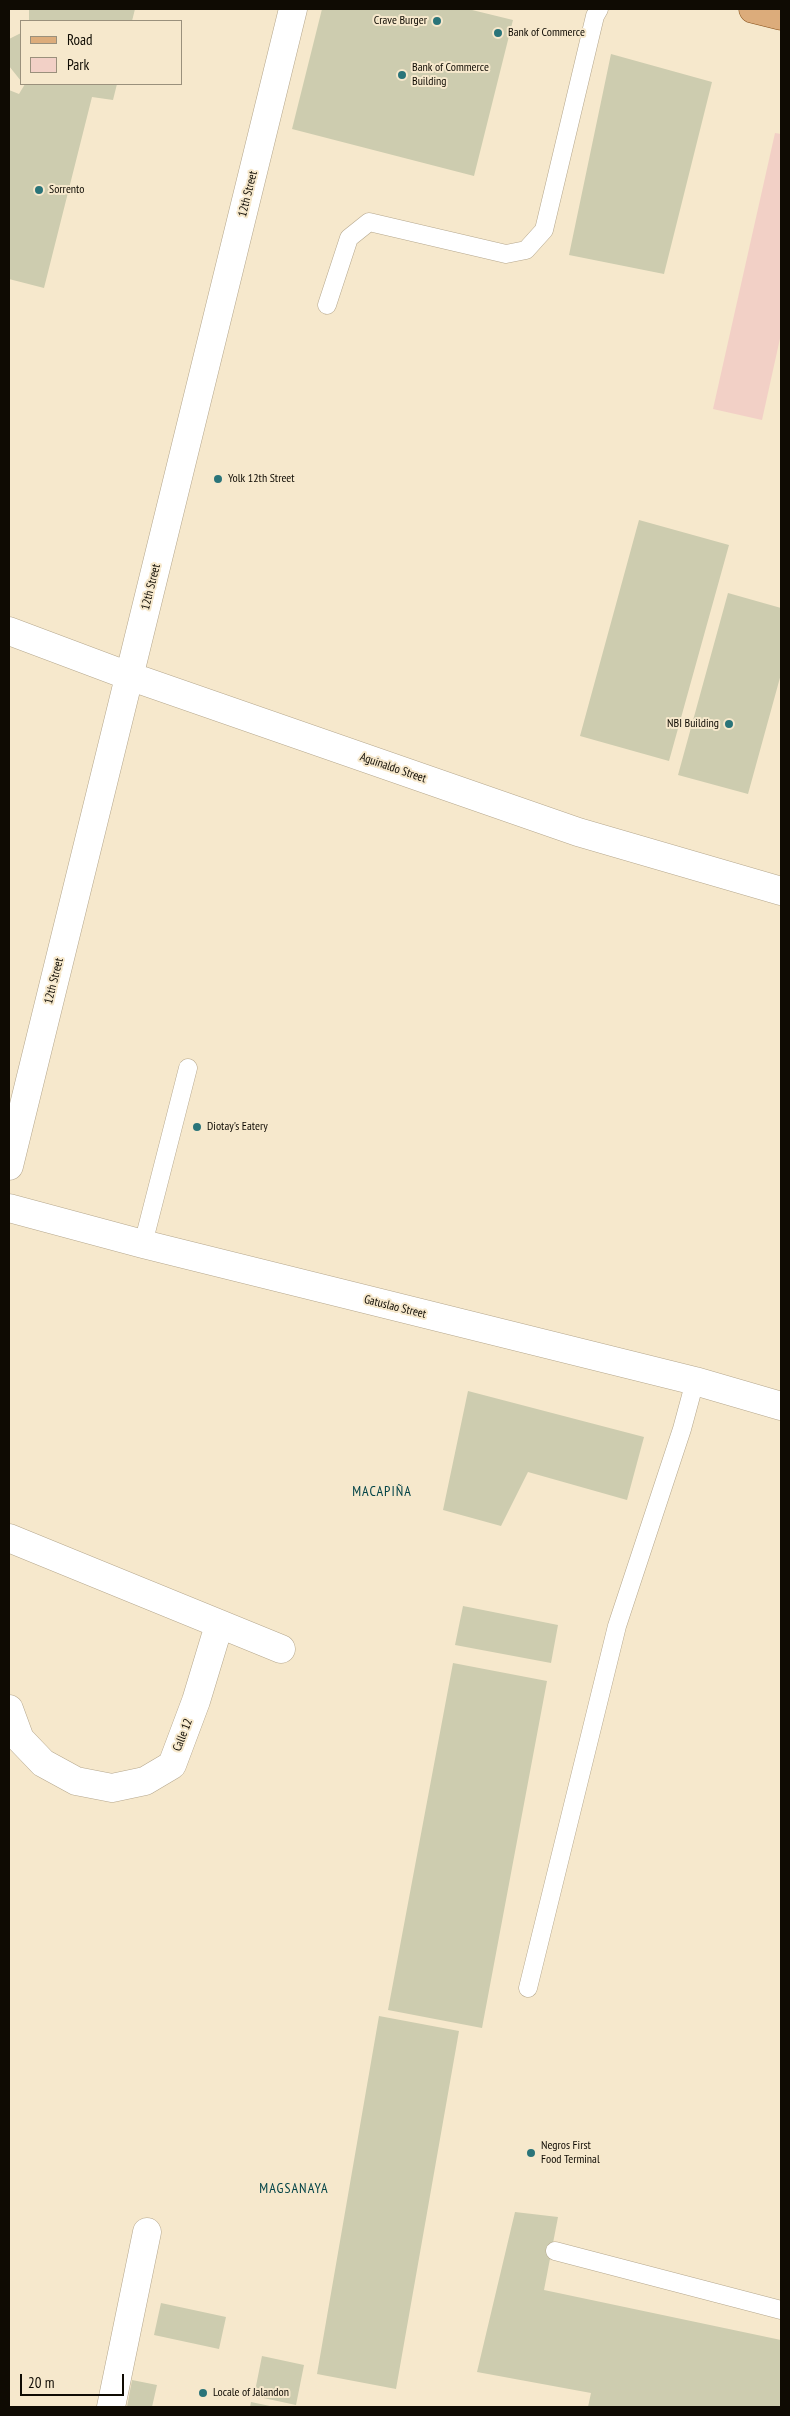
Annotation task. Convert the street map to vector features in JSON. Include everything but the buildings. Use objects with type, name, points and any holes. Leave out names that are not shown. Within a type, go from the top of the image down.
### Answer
[{"type":"main road","points":[[753,9],[781,16]]},
{"type":"street","name":"12th Street","points":[[9,1166],[293,9]]},
{"type":"street","name":"Aguinaldo Street","points":[[9,631],[129,676],[578,832],[781,891]]},
{"type":"street","name":"Gatuslao Street","points":[[9,1208],[143,1244],[695,1381],[781,1406]]},
{"type":"street","points":[[9,1538],[281,1649]]},
{"type":"street","name":"Calle 12","points":[[9,1709],[20,1738],[42,1763],[76,1781],[112,1788],[145,1781],[172,1765],[196,1701],[219,1625]]},
{"type":"street","points":[[111,2407],[147,2232]]},
{"type":"lane","points":[[327,304],[349,238],[369,222],[506,254],[526,250],[544,230],[566,133],[598,9]]},
{"type":"lane","points":[[143,1244],[188,1068]]},
{"type":"lane","points":[[528,1988],[617,1626],[682,1429],[695,1381]]},
{"type":"lane","points":[[555,2251],[781,2310]]},
{"type":"green space","points":[[775,133],[781,134],[781,334],[762,420],[713,409]]},
{"type":"place","name":"Crave Burger","points":[[437,21]]},
{"type":"place","name":"Bank of Commerce","points":[[498,33]]},
{"type":"place","name":"Bank of Commerce Building","points":[[402,75]]},
{"type":"place","name":"Sorrento","points":[[39,190]]},
{"type":"place","name":"Yolk 12th Street","points":[[218,479]]},
{"type":"place","name":"NBI Building","points":[[729,724]]},
{"type":"place","name":"Diotay's Eatery","points":[[197,1127]]},
{"type":"place","name":"Negros First Food Terminal","points":[[531,2153]]},
{"type":"place","name":"Locale of Jalandon","points":[[203,2393]]},
{"type":"district","name":"MACAPIÑA","points":[[382,1492]]},
{"type":"district","name":"MAGSANAYA","points":[[294,2189]]}]
